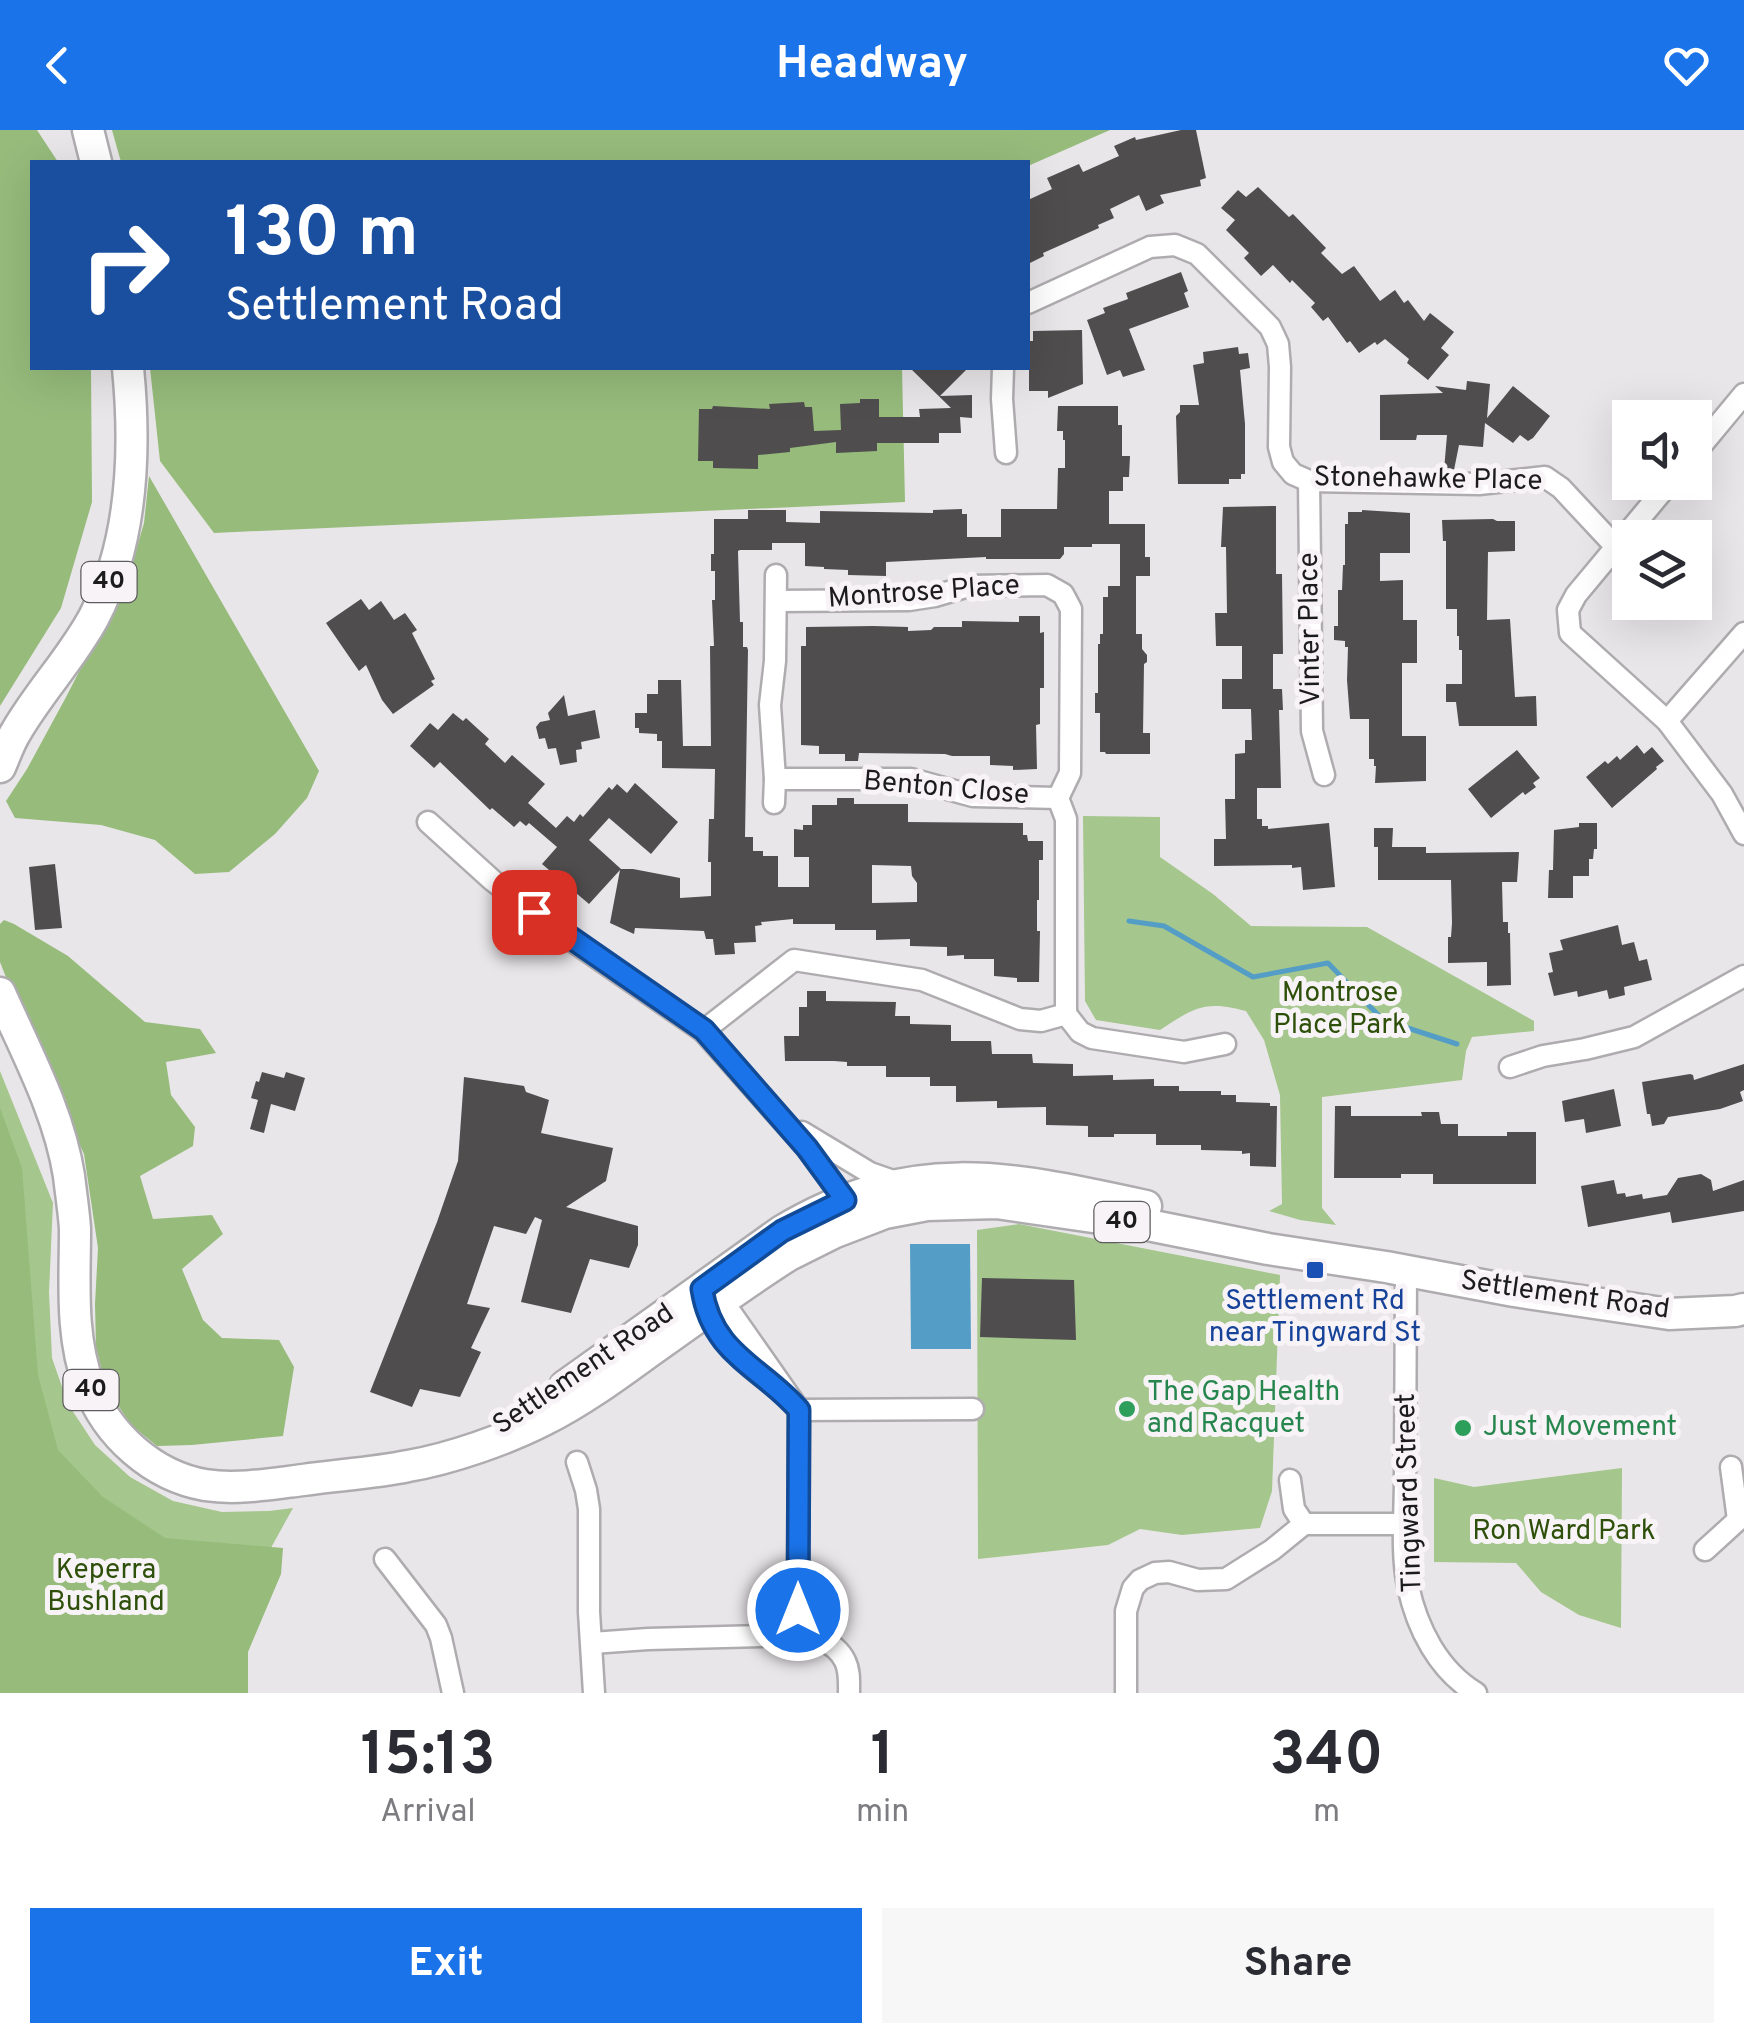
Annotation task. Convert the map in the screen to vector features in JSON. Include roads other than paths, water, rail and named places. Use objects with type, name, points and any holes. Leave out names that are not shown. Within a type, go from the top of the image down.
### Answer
[{"type":"main road","points":[[88,130],[96,160]]},
{"type":"main road","name":"40","points":[[0,768],[15,733],[74,649],[109,583],[125,524],[130,477],[128,370]]},
{"type":"main road","name":"Settlement Road","points":[[0,993],[52,1111],[68,1172],[75,1225],[76,1340],[89,1386],[106,1420],[126,1444],[181,1478],[206,1485],[246,1486],[405,1467],[461,1451],[710,1300],[770,1253],[814,1241],[852,1211],[899,1183],[964,1177],[1021,1182],[1289,1236],[1396,1269]]},
{"type":"main road","name":"Settlement Road","points":[[852,1211],[885,1213],[927,1205],[970,1203],[1011,1205],[1669,1314],[1735,1312],[1744,1308]]},
{"type":"street","name":"Stonehawke Place","points":[[1030,302],[1150,248],[1175,244],[1197,254],[1270,326],[1278,344],[1280,367],[1279,447],[1283,462],[1293,474],[1309,481],[1479,484],[1545,477],[1561,488],[1612,543]]},
{"type":"street","points":[[1003,370],[1006,453]]},
{"type":"street","points":[[1712,433],[1744,394]]},
{"type":"street","name":"Vinter Place","points":[[1309,481],[1312,731],[1324,775]]},
{"type":"street","points":[[1638,520],[1655,500]]},
{"type":"street","points":[[1612,552],[1568,610],[1570,633],[1667,721],[1722,794],[1744,834]]},
{"type":"street","points":[[774,803],[770,706],[776,575]]},
{"type":"street","name":"Montrose Place","points":[[777,601],[909,600],[989,585],[1046,585],[1062,594],[1071,609],[1070,773],[1058,798],[1066,819],[1066,1014]]},
{"type":"street","points":[[1667,721],[1744,633]]},
{"type":"street","name":"Benton Close","points":[[775,780],[912,779],[974,796],[1058,798]]},
{"type":"street","points":[[428,822],[492,880],[555,929],[704,1030],[784,1120],[852,1211]]},
{"type":"street","points":[[704,1030],[794,960],[922,980],[1020,1019],[1041,1021],[1066,1014],[1080,1032],[1092,1038],[1184,1052],[1225,1044]]},
{"type":"street","points":[[1510,1068],[1543,1056],[1634,1038],[1744,976]]},
{"type":"street","points":[[784,1120],[870,1173],[899,1183]]},
{"type":"street","name":"Tingward Street","points":[[1396,1269],[1407,1582],[1420,1628],[1448,1669],[1476,1693]]},
{"type":"street","points":[[710,1300],[794,1404],[798,1610],[802,1624],[844,1658],[850,1693]]},
{"type":"street","points":[[794,1404],[972,1409]]},
{"type":"street","points":[[577,1462],[590,1509],[589,1612],[594,1693]]},
{"type":"street","points":[[1705,1550],[1741,1521],[1732,1467]]},
{"type":"street","points":[[1290,1480],[1294,1509],[1304,1524]]},
{"type":"street","points":[[1126,1693],[1126,1611],[1133,1588],[1140,1580],[1169,1572],[1198,1580],[1226,1579],[1304,1524],[1405,1524]]},
{"type":"street","points":[[385,1558],[436,1625],[453,1693]]},
{"type":"street","points":[[592,1643],[762,1636],[802,1624]]},
{"type":"water","points":[[910,1244],[970,1244],[971,1349],[911,1349]]},
{"type":"waterway","points":[[1129,921],[1164,926],[1253,977],[1328,963],[1383,1020],[1457,1044]]},
{"type":"place","name":"Settlement Rd near Tingward St","points":[[1315,1270]]},
{"type":"place","name":"The Gap Health and Racquet","points":[[1127,1409]]},
{"type":"place","name":"Just Movement","points":[[1463,1428]]},
{"type":"park label","name":"Montrose Place Park","points":[[1340,1010]]},
{"type":"park label","name":"Ron Ward Park","points":[[1564,1532]]},
{"type":"park label","name":"Keperra Bushland","points":[[106,1587]]}]
